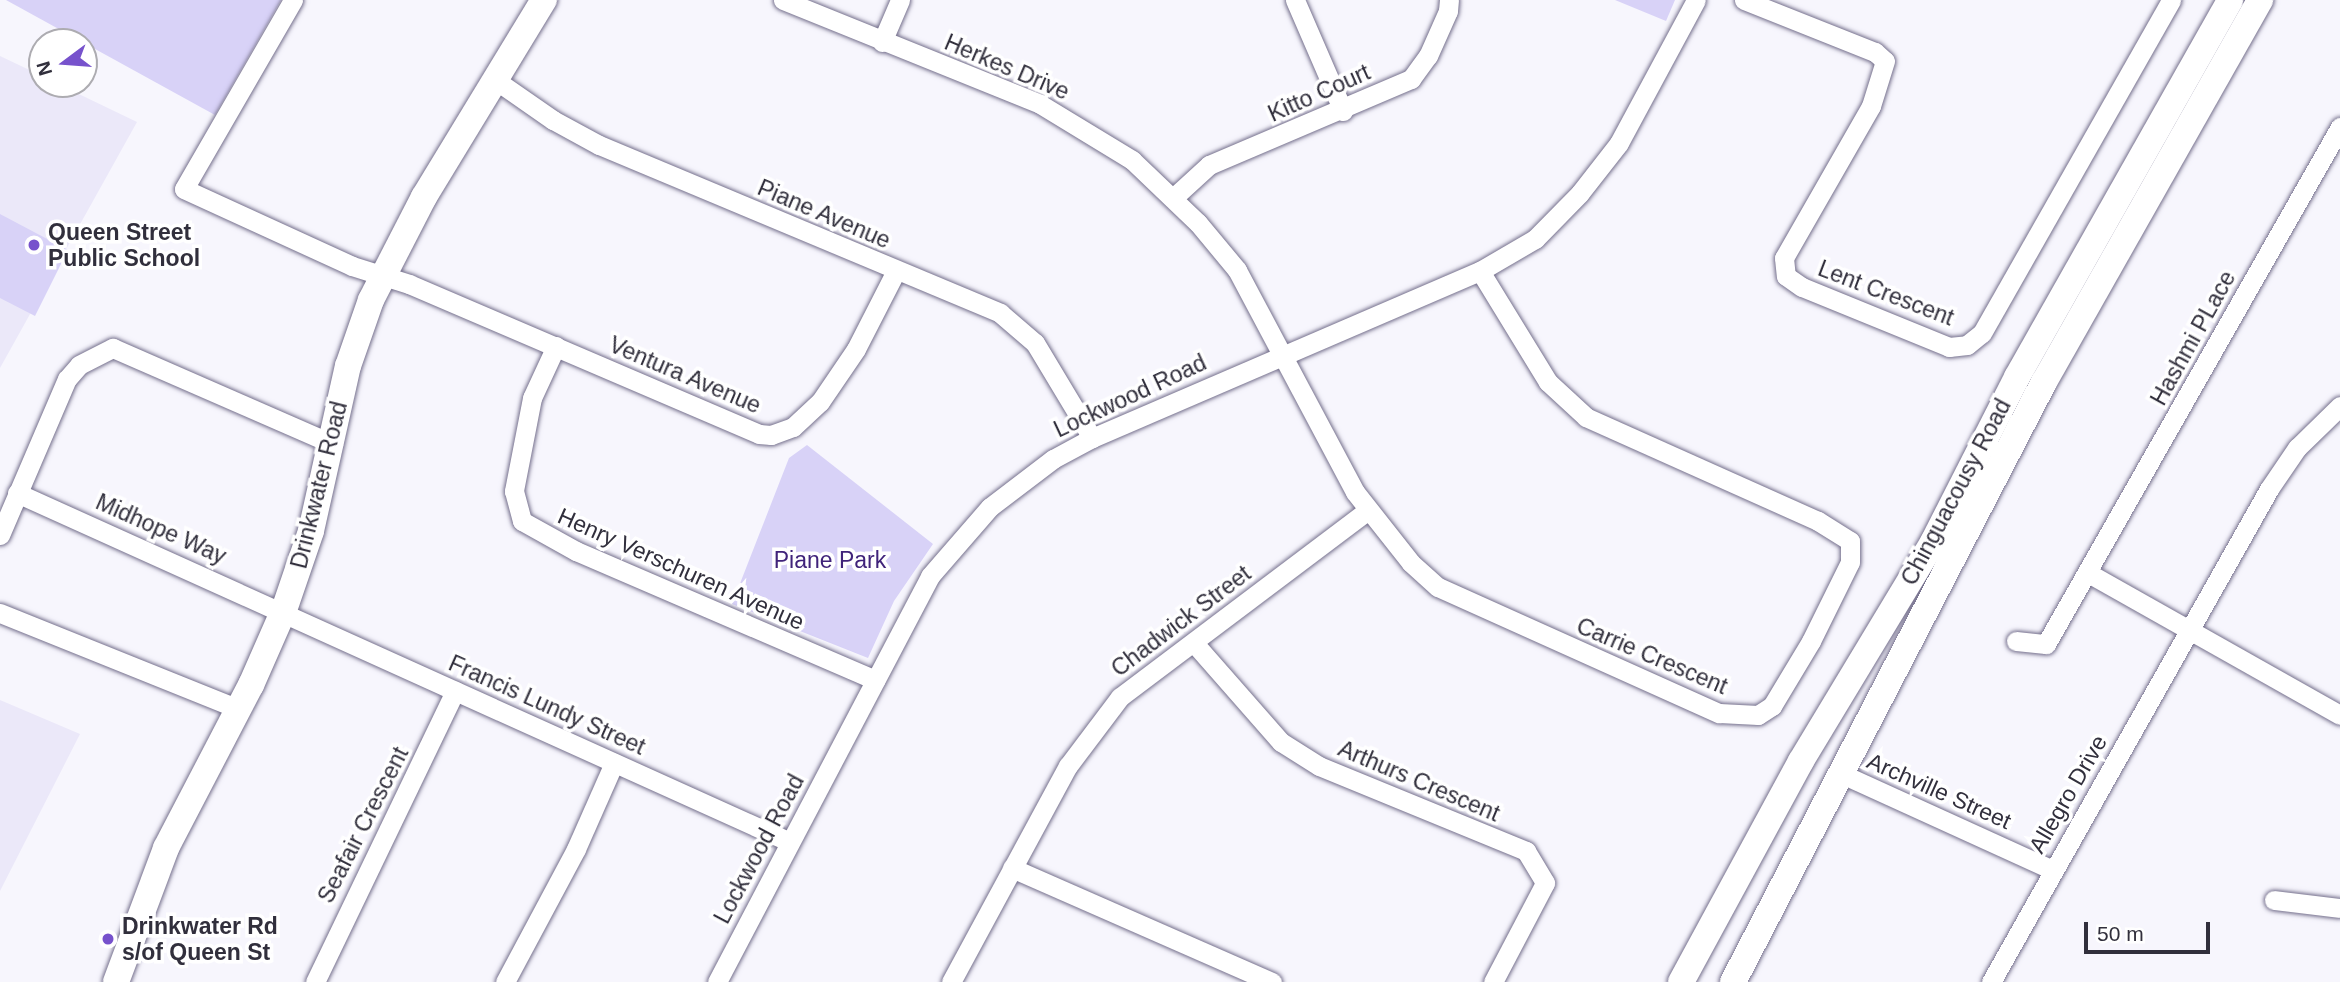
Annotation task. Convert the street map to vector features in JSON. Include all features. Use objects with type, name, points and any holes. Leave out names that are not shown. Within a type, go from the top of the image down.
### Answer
[{"type":"main road","name":"Drinkwater Road","points":[[116,982],[166,848],[239,709],[284,610],[311,531],[354,343],[370,300],[386,276],[425,197],[544,0]]},
{"type":"main road","name":"Chinguacousy Road","points":[[1681,982],[1801,761],[1933,542],[2017,376],[2230,0]]},
{"type":"main road","name":"Chinguacousy Road","points":[[1733,982],[2044,383],[2260,0]]},
{"type":"street","name":"Ventura Avenue","points":[[293,0],[184,189],[352,267],[386,276],[759,434],[782,432],[820,402],[856,349],[896,271]]},
{"type":"street","name":"Herkes Drive","points":[[783,0],[882,42],[1041,103],[1132,160],[1173,198],[1237,270],[1284,354]]},
{"type":"street","points":[[882,42],[900,0]]},
{"type":"street","points":[[1295,0],[1343,111]]},
{"type":"street","name":"Kitto Court","points":[[1173,198],[1209,165],[1343,111],[1411,79],[1428,56],[1448,11],[1449,0]]},
{"type":"street","name":"Lockwood Road","points":[[717,982],[930,576],[990,507],[1053,459],[1092,438],[1480,271],[1535,239],[1580,193],[1619,143],[1696,0]]},
{"type":"street","name":"Lent Crescent","points":[[1744,0],[1875,52],[1885,61],[1871,106],[1784,258],[1786,276],[1802,287],[1949,347],[1967,345],[1982,333],[2171,0]]},
{"type":"street","name":"Piane Avenue","points":[[495,79],[553,120],[599,145],[1000,313],[1035,343],[1092,438]]},
{"type":"street","name":"Hashmi PLace","points":[[2016,641],[2046,644],[2340,127]]},
{"type":"street","name":"Carrie Crescent","points":[[1284,354],[1368,510],[1411,563],[1438,587],[1718,713],[1741,717],[1758,715],[1772,706],[1811,641],[1850,562],[1850,541],[1842,533],[1586,416],[1548,382],[1480,271]]},
{"type":"street","name":"Henry Verschuren Avenue","points":[[556,346],[532,398],[519,464],[514,502],[522,521],[576,551],[875,680]]},
{"type":"street","points":[[0,536],[67,379],[79,365],[113,348],[333,444]]},
{"type":"street","name":"Allegro Drive","points":[[1991,982],[2282,468],[2340,406]]},
{"type":"street","name":"Midhope Way","points":[[18,493],[284,610]]},
{"type":"street","name":"Chadwick Street","points":[[951,982],[1068,766],[1120,697],[1368,510]]},
{"type":"street","points":[[2088,573],[2340,715]]},
{"type":"street","name":"Francis Lundy Street","points":[[284,610],[455,691],[790,842]]},
{"type":"street","points":[[0,613],[239,709]]},
{"type":"street","name":"Arthurs Crescent","points":[[1194,643],[1245,705],[1281,742],[1300,754],[1406,806],[1526,852],[1545,883],[1493,982]]},
{"type":"street","name":"Seafair Crescent","points":[[314,982],[455,691]]},
{"type":"street","points":[[505,982],[576,849],[614,763]]},
{"type":"street","name":"Archville Street","points":[[1842,774],[2053,870]]},
{"type":"street","points":[[1012,868],[1272,982]]},
{"type":"street","points":[[2274,900],[2340,908]]},
{"type":"shaded area","name":"Queen Street Public School","points":[[0,56],[28,69],[28,98],[87,98],[137,122],[0,368]]},
{"type":"shaded area","points":[[0,700],[80,734],[0,891]]},
{"type":"green space","points":[[6,0],[281,0],[215,115],[98,51],[98,28],[57,28]]},
{"type":"green space","points":[[1615,0],[1675,0],[1666,21]]},
{"type":"green space","points":[[0,214],[68,250],[35,316],[0,298]]},
{"type":"green space","name":"Piane Park","points":[[807,445],[933,544],[894,601],[868,658],[732,604],[789,458]]},
{"type":"place","name":"Queen Street Public School","points":[[34,245]]},
{"type":"place","name":"Drinkwater Rd s/of Queen St","points":[[108,939]]}]
